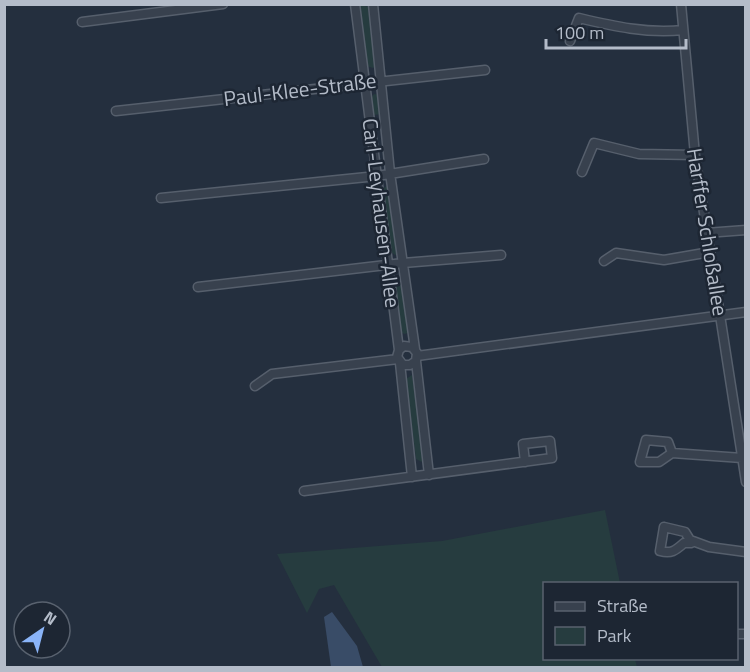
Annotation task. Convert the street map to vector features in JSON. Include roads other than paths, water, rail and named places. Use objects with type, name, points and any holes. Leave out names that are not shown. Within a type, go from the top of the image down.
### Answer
[{"type":"street","points":[[82,22],[222,4]]},
{"type":"street","name":"Carl-Leyhausen-Allee","points":[[356,4],[412,477]]},
{"type":"street","name":"Carl-Leyhausen-Allee","points":[[373,4],[390,173],[416,355],[429,475]]},
{"type":"street","name":"Harffer Schloßallee","points":[[681,4],[695,155],[746,482]]},
{"type":"street","points":[[570,41],[579,18],[615,27],[650,31],[683,30]]},
{"type":"street","name":"Paul-Klee-Straße","points":[[116,111],[485,70]]},
{"type":"street","points":[[582,171],[594,143],[639,154],[695,155]]},
{"type":"street","points":[[161,198],[377,176],[484,159]]},
{"type":"street","points":[[706,233],[746,230]]},
{"type":"street","points":[[604,261],[616,253],[664,260],[710,252]]},
{"type":"street","points":[[198,287],[388,264],[501,255]]},
{"type":"street","points":[[399,357],[406,366],[416,355],[746,312]]},
{"type":"street","points":[[255,386],[272,374],[399,357],[408,346],[416,355]]},
{"type":"street","points":[[672,453],[742,458]]},
{"type":"street","points":[[304,491],[525,462]]},
{"type":"street","points":[[690,540],[709,547],[746,552]]},
{"type":"water","points":[[332,612],[357,646],[363,667],[331,667],[324,617]]}]
